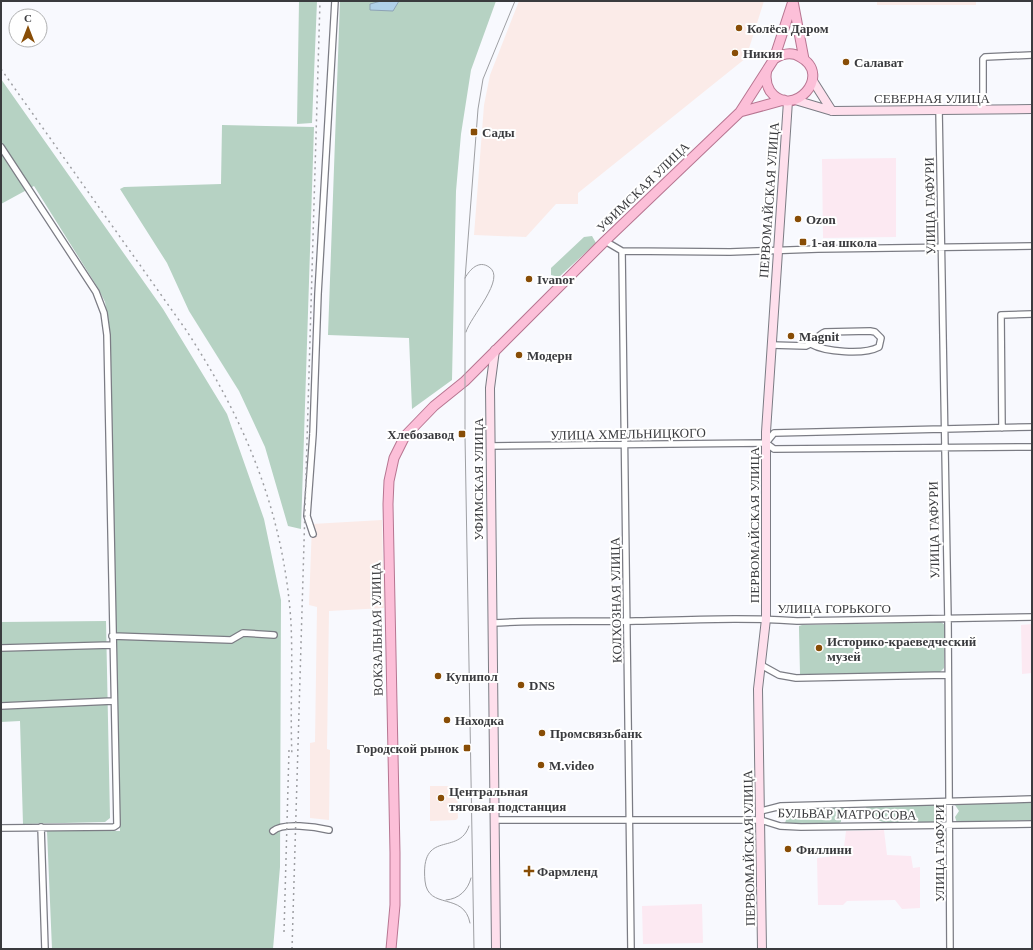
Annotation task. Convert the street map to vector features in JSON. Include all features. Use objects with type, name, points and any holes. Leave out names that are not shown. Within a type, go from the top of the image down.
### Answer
[{"type":"main road","points":[[793,1],[804,59]]},
{"type":"main road","points":[[740,112],[774,59],[793,1]]},
{"type":"main road","points":[[740,112],[789,100],[806,93],[813,81],[810,65],[804,59],[789,54],[781,55],[774,59]]},
{"type":"main road","points":[[768,67],[766,81],[768,88],[772,93],[789,100]]},
{"type":"main road","name":"УФИМСКАЯ УЛИЦА","points":[[495,350],[605,241],[740,112]]},
{"type":"main road","name":"ВОКЗАЛЬНАЯ УЛИЦА","points":[[390,949],[395,905],[396,852],[391,683],[389,481],[394,458],[405,436],[434,406],[464,381],[495,350]]},
{"type":"street","points":[[313,534],[308,516],[314,434],[318,294],[335,1]]},
{"type":"street","points":[[983,110],[983,59],[985,57],[1032,55]]},
{"type":"street","points":[[813,81],[832,111]]},
{"type":"street","name":"СЕВЕРНАЯ УЛИЦА","points":[[789,100],[832,111],[1032,109]]},
{"type":"street","name":"ПЕРВОМАЙСКАЯ УЛИЦА","points":[[762,949],[758,689],[766,619],[766,443],[771,345],[789,100]]},
{"type":"street","name":"УЛИЦА ГАФУРИ","points":[[939,110],[948,619],[947,675],[950,802],[950,949]]},
{"type":"street","points":[[1,147],[96,292],[104,313],[107,335],[113,701],[117,825],[114,827],[1,828]]},
{"type":"street","points":[[605,241],[622,251],[1032,246]]},
{"type":"street","name":"КОЛХОЗНАЯ УЛИЦА","points":[[622,251],[631,949]]},
{"type":"street","points":[[1002,428],[1001,315],[1032,314]]},
{"type":"street","points":[[771,345],[806,346],[811,344],[819,334],[825,332],[875,332],[881,338],[879,347],[867,350],[831,351],[811,344]]},
{"type":"street","name":"УФИМСКАЯ УЛИЦА","points":[[495,350],[490,388],[490,446],[496,949]]},
{"type":"street","points":[[766,443],[774,433],[1032,427]]},
{"type":"street","name":"УЛИЦА ХМЕЛЬНИЦКОГО","points":[[490,446],[766,443],[774,449],[1032,447]]},
{"type":"street","name":"УЛИЦА ГОРЬКОГО","points":[[492,623],[678,619],[766,619],[797,621],[1032,617]]},
{"type":"street","points":[[112,636],[231,640],[243,633],[274,635]]},
{"type":"street","points":[[1,648],[112,645]]},
{"type":"street","points":[[761,665],[779,675],[796,678],[947,675]]},
{"type":"street","points":[[1,706],[113,701]]},
{"type":"street","name":"БУЛЬВАР МАТРОСОВА","points":[[761,811],[781,806],[1032,799]]},
{"type":"street","name":"БУЛЬВАР МАТРОСОВА","points":[[495,820],[761,820],[780,826],[949,826],[1032,824]]},
{"type":"street","points":[[273,831],[284,826],[310,826],[329,830]]},
{"type":"street","points":[[41,827],[45,949]]},
{"type":"shaded area","points":[[519,1],[764,1],[746,58],[578,193],[578,204],[556,204],[526,237],[474,235],[484,105],[490,75]]},
{"type":"shaded area","points":[[877,1],[976,1],[976,5],[877,5]]},
{"type":"shaded area","points":[[896,158],[896,237],[823,238],[822,159]]},
{"type":"shaded area","points":[[382,520],[384,608],[329,611],[327,749],[330,750],[329,820],[310,818],[310,743],[315,742],[317,607],[309,605],[312,524]]},
{"type":"shaded area","points":[[1032,624],[1032,673],[1022,674],[1021,625]]},
{"type":"shaded area","points":[[430,786],[457,786],[458,818],[456,820],[430,821]]},
{"type":"shaded area","points":[[884,830],[887,855],[911,856],[913,868],[920,867],[920,908],[902,909],[895,900],[847,901],[843,905],[818,905],[817,858],[843,855],[846,831]]},
{"type":"shaded area","points":[[702,904],[703,943],[643,944],[642,906]]},
{"type":"green space","points":[[299,1],[317,1],[312,123],[297,124]]},
{"type":"green space","points":[[340,1],[496,1],[471,70],[461,134],[456,191],[452,380],[412,409],[409,338],[328,335]]},
{"type":"green space","points":[[1,79],[163,309],[227,414],[264,519],[281,600],[280,867],[273,949],[52,949],[47,831],[120,831],[108,320],[105,302],[98,288],[34,186],[1,204]]},
{"type":"green space","points":[[222,125],[314,127],[301,529],[288,526],[265,447],[239,391],[189,311],[167,263],[120,189],[124,187],[221,184]]},
{"type":"green space","points":[[592,236],[596,243],[559,277],[551,275],[551,268],[584,237]]},
{"type":"green space","points":[[106,621],[110,818],[105,822],[23,824],[20,721],[1,722],[1,622]]},
{"type":"green space","points":[[941,622],[945,625],[944,668],[939,673],[802,677],[800,674],[799,626]]},
{"type":"green space","points":[[1032,802],[1032,820],[957,823],[955,817],[959,811],[955,805],[958,803]]},
{"type":"green space","points":[[943,804],[937,811],[943,820],[941,823],[883,822],[877,820],[874,812],[867,809],[865,806],[922,805]]},
{"type":"green space","points":[[790,808],[848,808],[847,811],[841,815],[841,822],[837,824],[785,823],[787,817],[786,810]]},
{"type":"water","points":[[381,1],[399,1],[393,11],[370,10],[370,4]]},
{"type":"tram line","points":[[474,949],[465,436],[465,279],[478,109],[483,79],[515,1]]},
{"type":"tram line","points":[[465,278],[475,266],[482,264],[489,267],[493,272],[494,280],[486,298],[466,332]]},
{"type":"tram line","points":[[469,826],[464,835],[457,840],[434,848],[428,854],[425,865],[425,881],[432,896],[461,907],[466,913],[470,923]]},
{"type":"tram line","points":[[446,900],[459,896],[468,886],[471,878]]},
{"type":"railway","points":[[292,949],[320,1]]},
{"type":"railway","points":[[1,69],[186,330],[226,398],[243,433],[258,469],[270,506],[280,543],[287,583],[292,640],[292,756]]},
{"type":"railway","points":[[284,932],[289,750]]},
{"type":"place","name":"Колёса Даром","points":[[739,28]]},
{"type":"place","name":"Никия","points":[[735,53]]},
{"type":"place","name":"Салават","points":[[846,62]]},
{"type":"place","name":"Сады","points":[[474,132]]},
{"type":"place","name":"Ozon","points":[[798,219]]},
{"type":"place","name":"1-ая школа","points":[[803,242]]},
{"type":"place","name":"Ivanor","points":[[529,279]]},
{"type":"place","name":"Magnit","points":[[791,336]]},
{"type":"place","name":"Модерн","points":[[519,355]]},
{"type":"place","name":"Хлебозавод","points":[[462,434]]},
{"type":"place","name":"Историко-краеведческий музей","points":[[819,648]]},
{"type":"place","name":"Купипол","points":[[438,676]]},
{"type":"place","name":"DNS","points":[[521,685]]},
{"type":"place","name":"Находка","points":[[447,720]]},
{"type":"place","name":"Промсвязьбанк","points":[[542,733]]},
{"type":"place","name":"Городской рынок","points":[[467,748]]},
{"type":"place","name":"M.video","points":[[541,765]]},
{"type":"place","name":"Центральная тяговая подстанция","points":[[441,798]]},
{"type":"place","name":"Филлини","points":[[788,849]]},
{"type":"place","name":"Фармленд","points":[[529,871]]}]
